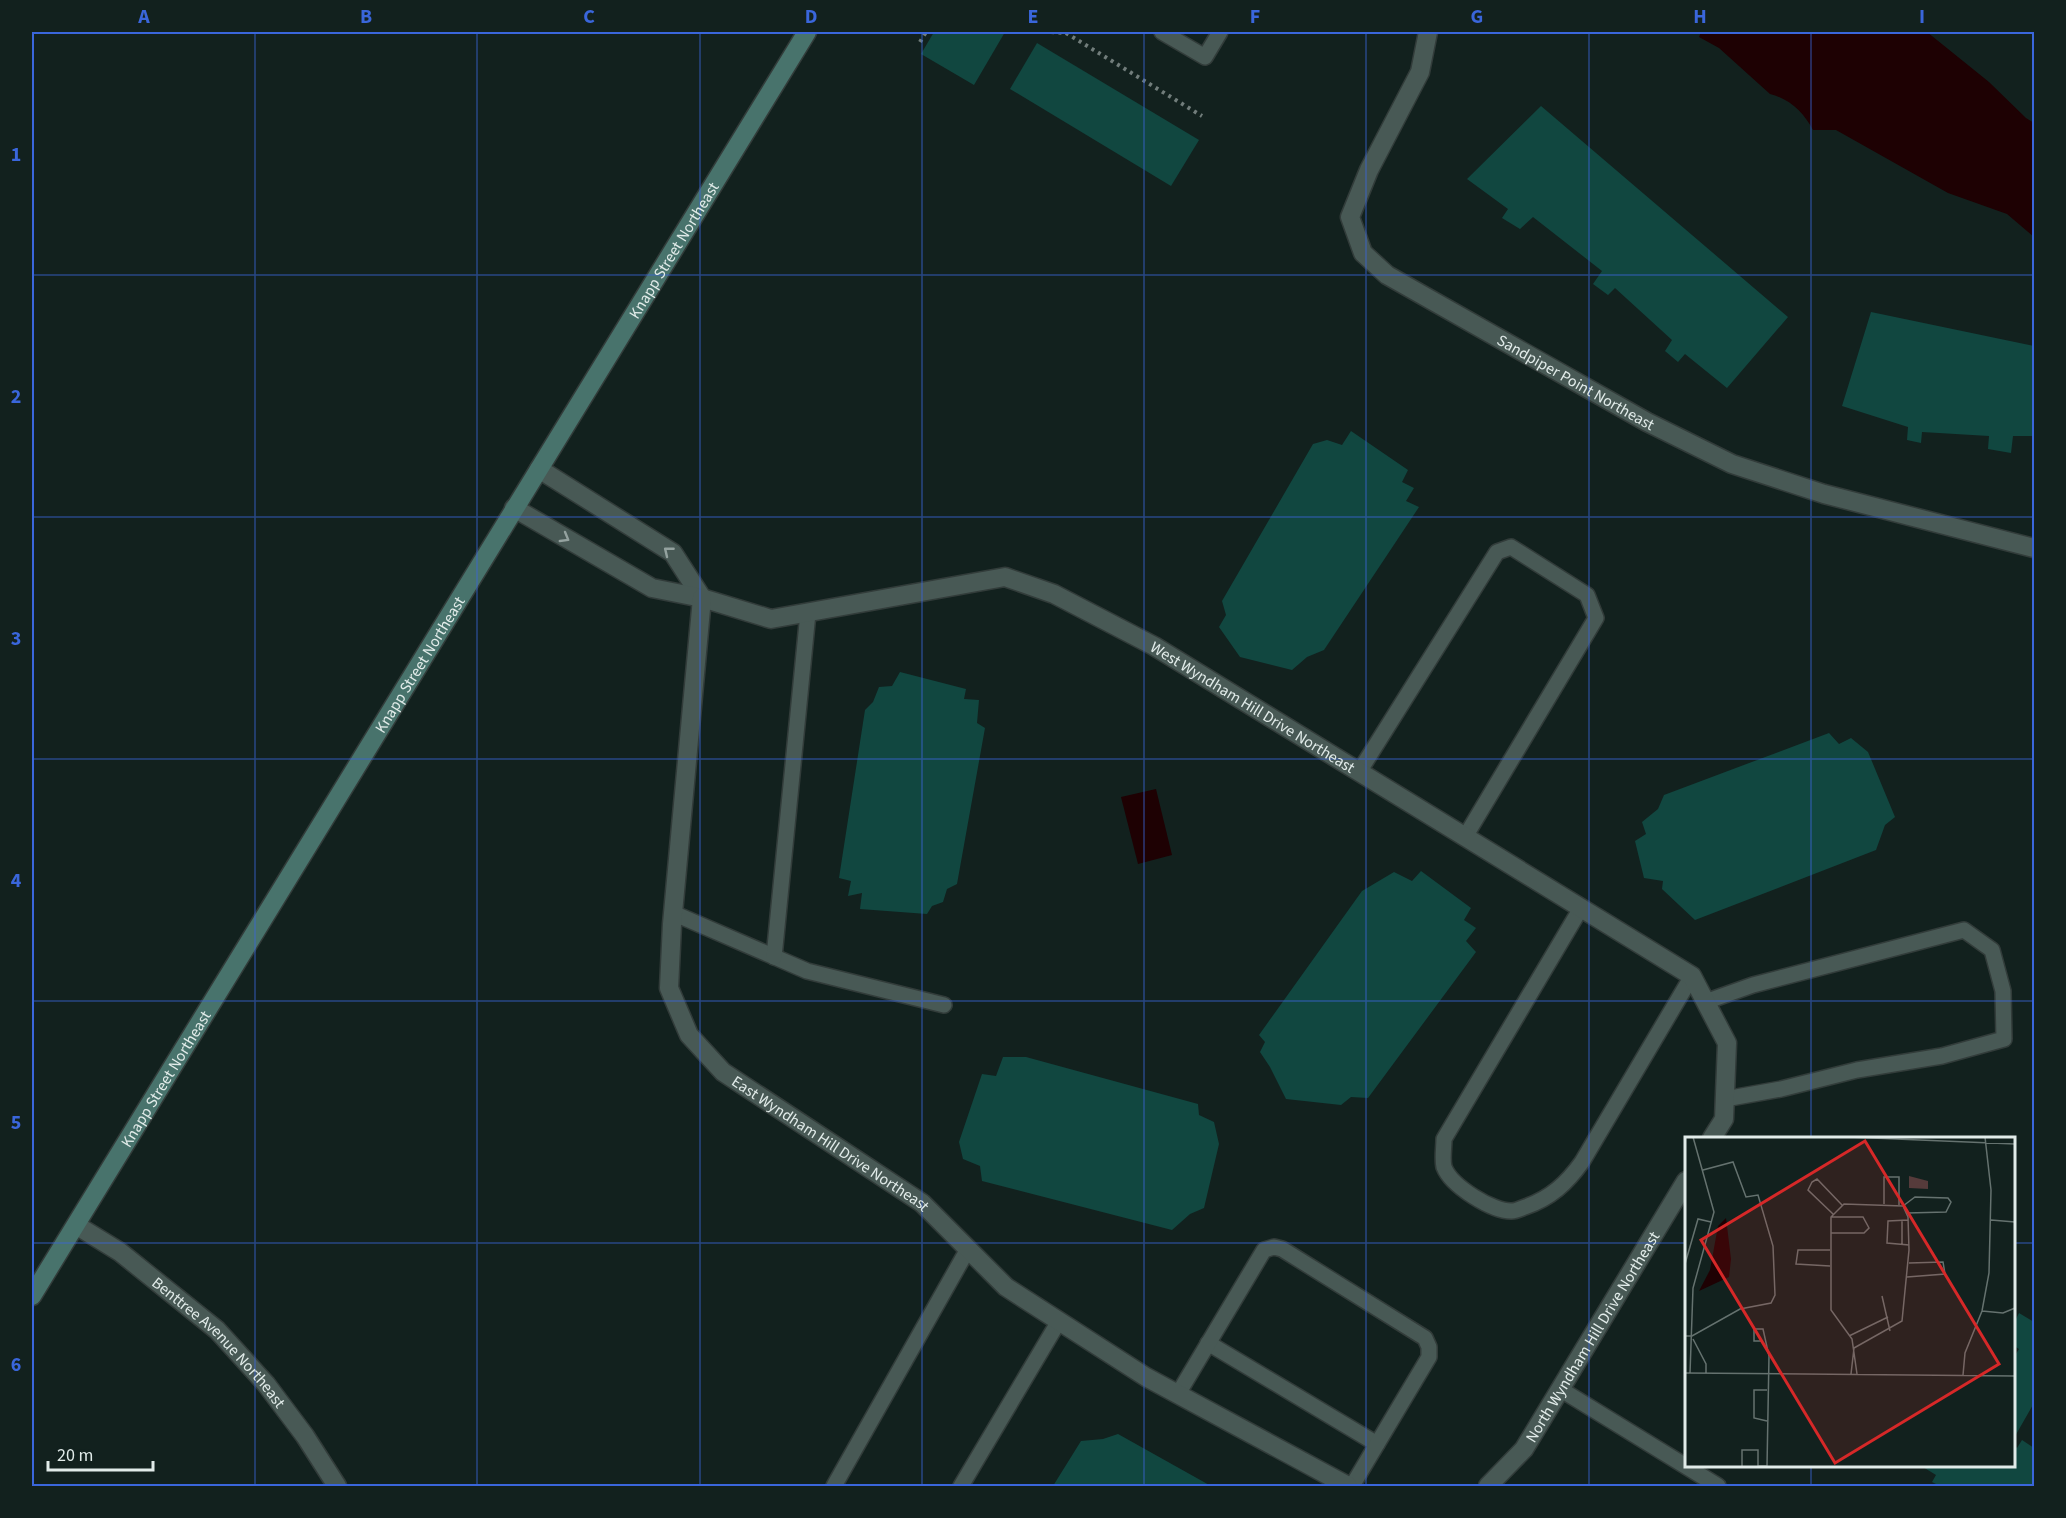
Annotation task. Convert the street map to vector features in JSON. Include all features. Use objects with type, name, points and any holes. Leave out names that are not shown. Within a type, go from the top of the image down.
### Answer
[{"type":"main road","name":"Knapp Street Northeast","points":[[32,1296],[807,32]]},
{"type":"street","name":"Sandpiper Point Northeast","points":[[1428,32],[1420,72],[1369,170],[1350,217],[1364,253],[1387,275],[1647,422],[1732,464],[1824,494],[2034,548]]},
{"type":"street","points":[[539,468],[673,552],[702,598]]},
{"type":"street","name":"West Wyndham Hill Drive Northeast","points":[[514,508],[652,588],[702,598],[771,619],[1005,577],[1054,594],[1154,646],[1692,976]]},
{"type":"street","name":"East Wyndham Hill Drive Northeast","points":[[702,598],[673,913],[669,988],[689,1035],[723,1072],[922,1203],[1006,1287],[1146,1377],[1350,1486]]},
{"type":"street","points":[[1692,976],[1727,1043],[1724,1119],[1713,1137]]},
{"type":"street","name":"North Wyndham Hill Drive Northeast","points":[[1491,1486],[1524,1449],[1685,1183]]},
{"type":"street","name":"Benttree Avenue Northeast","points":[[75,1225],[120,1252],[217,1330],[266,1384],[337,1486]]},
{"type":"lane","points":[[1162,32],[1205,57],[1220,32]]},
{"type":"lane","points":[[1359,772],[1497,552],[1511,547],[1587,595],[1596,618],[1465,837]]},
{"type":"lane","points":[[774,957],[808,613]]},
{"type":"lane","points":[[1581,908],[1444,1139],[1444,1166],[1463,1190],[1495,1208],[1512,1211],[1541,1202],[1554,1194],[1582,1162],[1692,976]]},
{"type":"lane","points":[[673,913],[807,971],[944,1005]]},
{"type":"lane","points":[[1706,1002],[1753,985],[1964,930],[1992,950],[2003,990],[2004,1039],[1942,1056],[1857,1070],[1725,1100]]},
{"type":"lane","points":[[1178,1394],[1264,1250],[1274,1247],[1282,1249],[1425,1338],[1430,1347],[1429,1357],[1350,1486]]},
{"type":"lane","points":[[834,1486],[968,1249]]},
{"type":"lane","points":[[961,1486],[1059,1321]]},
{"type":"lane","points":[[1208,1343],[1377,1444]]},
{"type":"lane","points":[[1560,1389],[1685,1466]]},
{"type":"lane","points":[[1687,1467],[1718,1486]]},
{"type":"path","points":[[920,42],[926,32]]},
{"type":"path","points":[[1051,32],[1066,32],[1202,116]]},
{"type":"shaded area","points":[[1701,32],[1927,32],[1989,82],[2034,123],[2034,237],[2007,214],[1948,193],[1836,130],[1813,130],[1796,108],[1784,99],[1770,94],[1719,48],[1699,37]]},
{"type":"shaded area","points":[[1156,789],[1172,855],[1138,864],[1121,797]]},
{"type":"building","points":[[934,32],[1005,32],[974,85],[921,54]]},
{"type":"building","points":[[1037,43],[1199,140],[1171,186],[1010,89]]},
{"type":"building","points":[[1541,106],[1788,317],[1727,388],[1685,354],[1678,362],[1665,351],[1672,340],[1615,288],[1608,295],[1593,284],[1602,271],[1533,217],[1520,229],[1502,218],[1508,209],[1467,179]]},
{"type":"building","points":[[1871,312],[2034,346],[2034,436],[2013,436],[2011,453],[1988,449],[1989,436],[1922,432],[1921,443],[1907,440],[1908,427],[1842,406]]},
{"type":"building","points":[[1351,431],[1408,470],[1402,482],[1414,488],[1406,501],[1419,507],[1324,650],[1307,657],[1292,670],[1240,657],[1219,627],[1226,615],[1222,601],[1313,444],[1327,440],[1342,445]]},
{"type":"building","points":[[900,672],[966,689],[964,699],[979,700],[977,723],[985,728],[957,884],[947,889],[943,902],[932,906],[927,914],[860,909],[862,893],[848,896],[851,881],[839,878],[865,710],[873,702],[879,687],[892,686]]},
{"type":"building","points":[[1829,733],[1839,744],[1851,738],[1868,752],[1895,817],[1885,825],[1876,850],[1695,920],[1662,889],[1663,881],[1644,878],[1635,841],[1646,834],[1642,822],[1658,809],[1664,795]]},
{"type":"building","points":[[1421,871],[1471,908],[1464,920],[1476,928],[1466,941],[1476,952],[1368,1098],[1351,1097],[1341,1105],[1286,1099],[1260,1052],[1265,1042],[1259,1035],[1362,891],[1394,872],[1412,881]]},
{"type":"building","points":[[1003,1057],[1026,1057],[1198,1104],[1199,1115],[1214,1122],[1219,1144],[1204,1208],[1190,1214],[1172,1230],[982,1181],[980,1166],[963,1159],[959,1142],[982,1074],[996,1076]]},
{"type":"building","points":[[2019,1313],[2034,1322],[2034,1403],[2015,1436],[2015,1355],[2019,1349],[2015,1347],[2015,1321]]},
{"type":"building","points":[[1118,1434],[1211,1486],[1053,1486],[1081,1441],[1103,1439]]},
{"type":"building","points":[[2022,1440],[2034,1448],[2034,1486],[1940,1486],[1932,1482],[1936,1475],[1923,1467],[2015,1467],[2015,1446],[2017,1448]]}]
